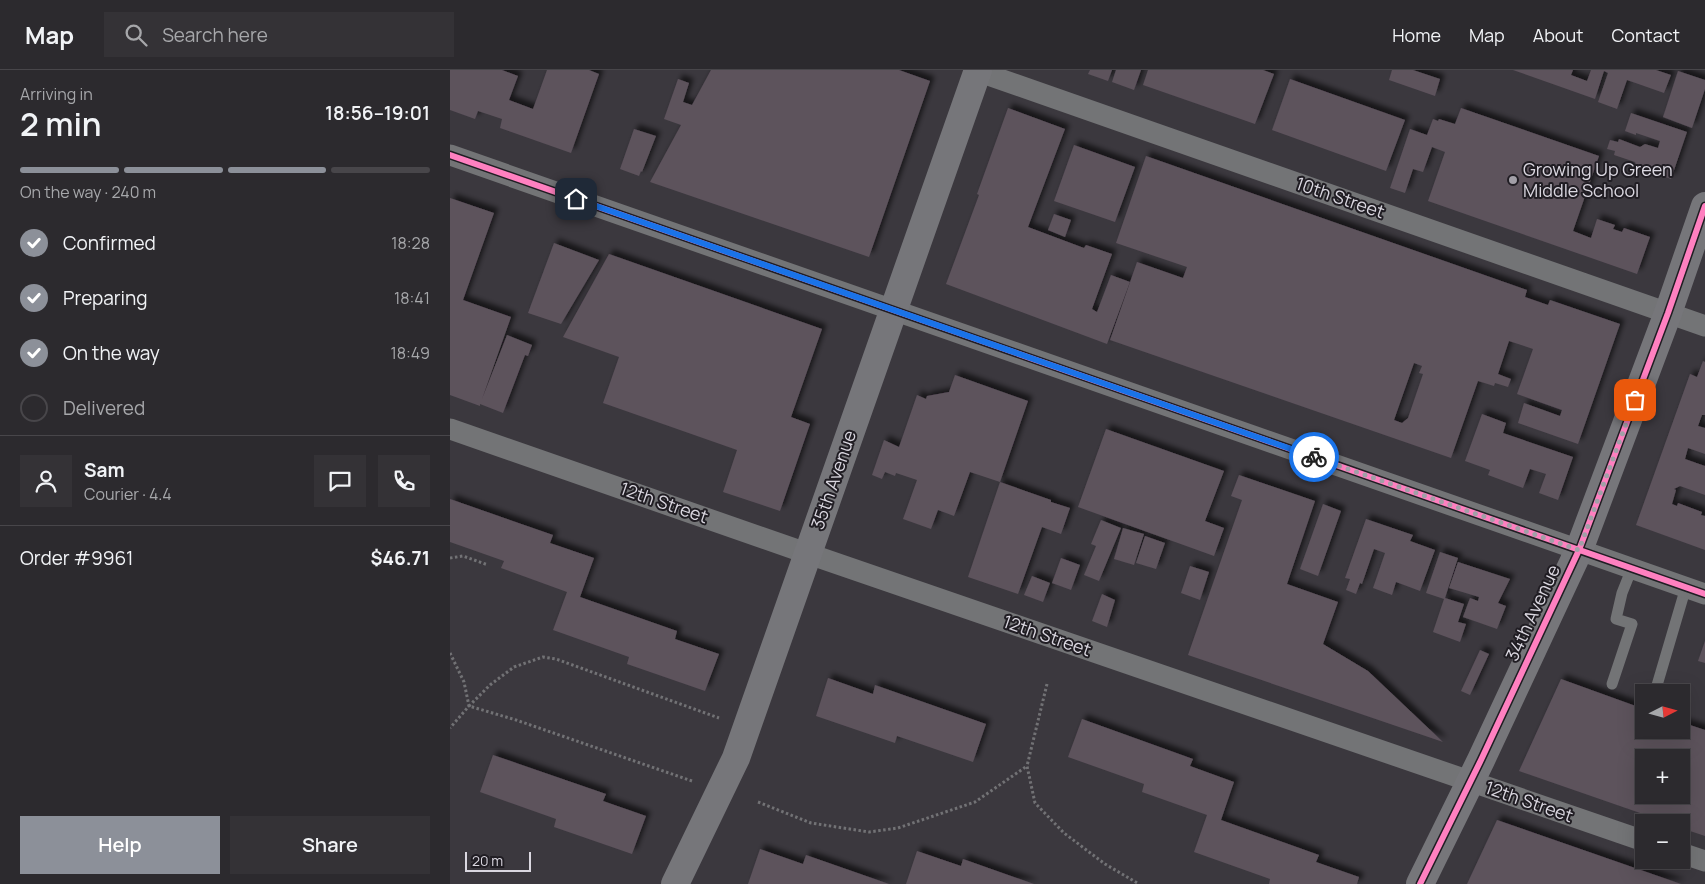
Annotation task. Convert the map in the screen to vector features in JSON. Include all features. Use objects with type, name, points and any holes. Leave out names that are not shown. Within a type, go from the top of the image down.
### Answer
[{"type":"street","name":"35th Avenue","points":[[675,884],[736,758],[894,310],[976,70]]},
{"type":"street","name":"10th Street","points":[[976,70],[1705,326]]},
{"type":"street","points":[[450,155],[1695,591]]},
{"type":"street","name":"34th Avenue","points":[[1420,884],[1471,782],[1579,550],[1668,313],[1705,206]]},
{"type":"street","name":"12th Street","points":[[450,429],[1635,838]]},
{"type":"street","points":[[1690,856],[1705,862]]},
{"type":"lane","points":[[1612,684],[1632,624],[1616,619],[1622,593],[1632,568]]},
{"type":"lane","points":[[1658,684],[1695,591]]},
{"type":"path","points":[[450,558],[463,556],[488,565]]},
{"type":"path","points":[[450,654],[464,682],[469,706]]},
{"type":"path","points":[[450,728],[490,685],[514,667],[543,656],[719,718]]},
{"type":"path","points":[[1047,684],[1027,766],[1035,803],[1064,833],[1105,864],[1139,884]]},
{"type":"path","points":[[469,706],[516,720],[692,780]]},
{"type":"path","points":[[758,802],[811,823],[869,832],[898,828],[975,802],[1027,766]]},
{"type":"building","points":[[450,70],[502,70],[518,76],[509,100],[533,109],[547,70],[589,70],[599,74],[571,153],[500,128],[502,119],[478,111],[475,119],[450,110]]},
{"type":"building","points":[[711,70],[899,70],[930,81],[869,257],[650,182],[681,125],[664,119],[678,79],[689,83],[683,102],[692,105]]},
{"type":"building","points":[[1090,70],[1112,70],[1108,81],[1088,74]]},
{"type":"building","points":[[1116,70],[1141,70],[1134,90],[1112,82]]},
{"type":"building","points":[[1148,70],[1263,70],[1274,74],[1255,124],[1143,85]]},
{"type":"building","points":[[1392,70],[1413,70],[1440,79],[1435,96],[1389,80]]},
{"type":"building","points":[[1513,70],[1573,70],[1571,75],[1587,81],[1591,70],[1656,70],[1671,75],[1664,93],[1627,80],[1617,109],[1598,102],[1608,73],[1604,71],[1595,99]]},
{"type":"building","points":[[1678,71],[1705,80],[1705,89],[1692,128],[1663,117]]},
{"type":"building","points":[[1290,79],[1405,120],[1386,171],[1272,130]]},
{"type":"building","points":[[1008,108],[1065,129],[1028,227],[1084,248],[1086,245],[1112,254],[1092,309],[1097,312],[1111,275],[1130,282],[1107,344],[946,284],[979,195],[977,194]]},
{"type":"building","name":"Growing Up Green Middle School","points":[[1461,108],[1599,156],[1573,231],[1591,238],[1597,219],[1615,225],[1613,229],[1622,232],[1624,228],[1650,237],[1637,274],[1428,201],[1445,152],[1432,147],[1423,172],[1413,169],[1405,193],[1390,188],[1410,129],[1427,135],[1433,119],[1455,124]]},
{"type":"building","points":[[1631,113],[1687,132],[1671,179],[1637,167],[1635,162],[1614,155],[1615,151],[1607,149],[1610,140],[1618,142],[1619,139],[1640,147],[1645,144],[1658,148],[1660,141],[1625,131]]},
{"type":"building","points":[[634,129],[656,136],[639,176],[620,169]]},
{"type":"building","points":[[1074,145],[1135,167],[1115,222],[1054,201]]},
{"type":"building","points":[[1146,156],[1527,290],[1525,297],[1548,305],[1550,300],[1620,324],[1578,444],[1518,423],[1524,403],[1560,416],[1562,410],[1517,394],[1533,349],[1509,341],[1498,374],[1511,379],[1508,387],[1495,383],[1494,386],[1478,381],[1451,458],[1110,340],[1137,262],[1183,278],[1187,267],[1116,243]],"holes":[[[1414,363],[1422,366],[1419,373],[1423,374],[1408,418],[1402,423],[1394,420]]]},
{"type":"building","points":[[450,198],[494,213],[463,300],[511,317],[482,399],[507,335],[532,345],[528,356],[525,355],[503,413],[450,395]]},
{"type":"building","points":[[1054,214],[1071,220],[1065,237],[1048,230]]},
{"type":"building","points":[[554,243],[599,260],[561,324],[528,313]]},
{"type":"building","points":[[609,254],[822,329],[791,417],[810,424],[780,511],[723,492],[737,450],[603,403],[619,357],[563,337]]},
{"type":"building","points":[[1703,361],[1705,362],[1705,415],[1702,415],[1698,426],[1705,428],[1705,454],[1688,448],[1685,459],[1705,466],[1705,495],[1680,486],[1674,489],[1676,490],[1672,504],[1677,506],[1678,503],[1702,512],[1701,515],[1705,516],[1705,550],[1636,525],[1690,374],[1697,377]]},
{"type":"building","points":[[955,375],[1028,401],[1000,482],[970,472],[954,516],[938,510],[931,529],[903,519],[917,480],[896,473],[895,476],[885,472],[882,479],[872,475],[884,440],[899,447],[917,395],[926,399],[927,396],[949,392]]},
{"type":"building","points":[[1482,414],[1506,423],[1503,433],[1573,457],[1558,500],[1539,493],[1546,474],[1530,469],[1523,488],[1488,475],[1490,470],[1465,461]]},
{"type":"building","points":[[1106,429],[1224,471],[1205,521],[1224,528],[1214,556],[1078,507]]},
{"type":"building","points":[[1239,475],[1315,501],[1287,584],[1338,602],[1323,644],[1368,671],[1443,742],[1188,655],[1242,500],[1231,496]]},
{"type":"building","points":[[1000,482],[1070,508],[1061,534],[1042,527],[1018,594],[968,577]]},
{"type":"building","points":[[450,499],[553,535],[550,543],[594,558],[580,597],[677,631],[675,639],[719,654],[705,691],[627,664],[629,657],[553,630],[567,592],[501,568],[504,561],[450,542]]},
{"type":"building","points":[[1323,504],[1341,511],[1318,576],[1300,569]]},
{"type":"building","points":[[1366,519],[1413,535],[1410,541],[1435,550],[1420,591],[1396,582],[1392,595],[1373,588],[1385,553],[1374,549],[1362,584],[1360,583],[1356,594],[1346,590],[1350,579],[1345,578]]},
{"type":"building","points":[[1101,520],[1121,528],[1099,581],[1084,575],[1096,546],[1091,544]]},
{"type":"building","points":[[1123,528],[1144,534],[1134,565],[1114,559]]},
{"type":"building","points":[[1145,536],[1165,543],[1156,569],[1136,563]]},
{"type":"building","points":[[1440,552],[1458,558],[1445,598],[1464,604],[1458,622],[1466,624],[1460,642],[1433,632],[1444,599],[1426,593]]},
{"type":"building","points":[[1061,558],[1080,565],[1071,590],[1052,583]]},
{"type":"building","points":[[1458,562],[1510,579],[1498,603],[1506,606],[1497,629],[1463,617],[1470,598],[1478,601],[1479,597],[1449,588]]},
{"type":"building","points":[[1190,566],[1209,572],[1200,600],[1181,593]]},
{"type":"building","points":[[1032,576],[1050,583],[1043,602],[1024,595]]},
{"type":"building","points":[[1102,594],[1115,600],[1107,627],[1092,621]]},
{"type":"building","points":[[1705,641],[1705,663],[1698,661]]},
{"type":"building","points":[[1480,650],[1489,654],[1470,695],[1461,691]]},
{"type":"building","points":[[828,678],[873,694],[875,685],[986,724],[973,762],[897,736],[895,743],[816,716]]},
{"type":"building","points":[[1561,679],[1635,706],[1635,739],[1690,739],[1690,725],[1705,730],[1705,836],[1690,831],[1690,814],[1643,814],[1519,771]]},
{"type":"building","points":[[1082,719],[1193,759],[1190,766],[1234,782],[1221,820],[1319,855],[1316,862],[1359,877],[1357,884],[1269,884],[1270,879],[1194,852],[1207,815],[1142,792],[1144,784],[1068,757]]},
{"type":"building","points":[[493,755],[606,794],[603,801],[646,816],[632,854],[554,827],[556,819],[480,792]]},
{"type":"building","points":[[1497,820],[1681,884],[1467,884]]},
{"type":"building","points":[[760,849],[803,864],[806,855],[889,884],[748,884]]},
{"type":"building","points":[[917,851],[961,866],[963,859],[1034,884],[906,884]]},
{"type":"cycle path","points":[[450,155],[1705,594]]},
{"type":"cycle path","points":[[1420,884],[1481,760],[1579,550],[1668,313],[1705,206]]},
{"type":"way so far","points":[[1314,457],[1579,550],[1635,400]]},
{"type":"place","name":"Growing Up Green Middle School","points":[[1513,180]]},
{"type":"route","points":[[576,199],[1314,457]]}]
